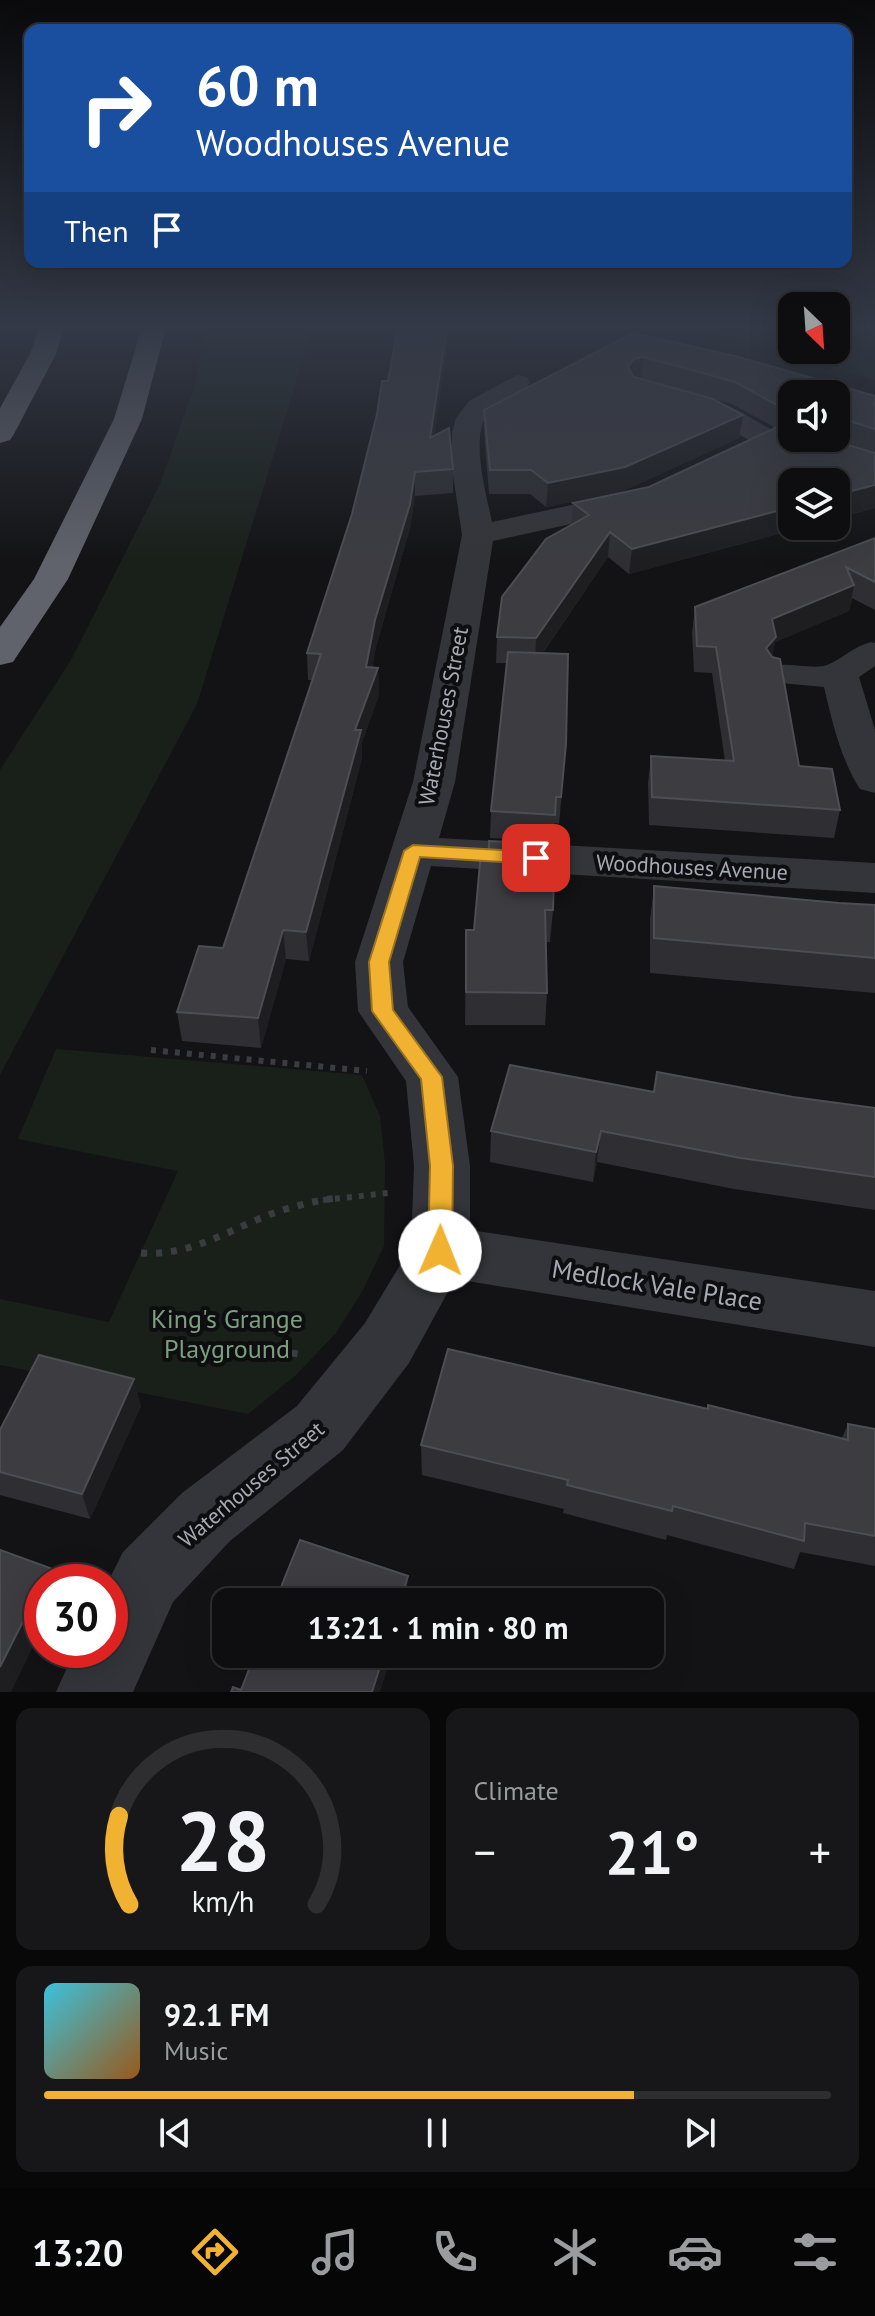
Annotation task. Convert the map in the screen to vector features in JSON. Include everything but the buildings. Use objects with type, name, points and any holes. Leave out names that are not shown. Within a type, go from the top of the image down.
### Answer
[{"type":"highway","points":[[0,434],[15,406]]},
{"type":"highway","points":[[0,654],[51,579],[132,406]]},
{"type":"street","name":"Waterhouses Street","points":[[432,1077],[383,1011],[379,962],[434,782],[478,535],[477,514],[467,481],[468,422],[480,406]]},
{"type":"street","points":[[697,406],[721,413],[768,439]]},
{"type":"street","points":[[735,456],[768,439],[778,438]]},
{"type":"street","points":[[478,535],[634,501],[648,495]]},
{"type":"street","points":[[871,653],[843,669],[840,677],[851,720],[875,780]]},
{"type":"street","points":[[783,674],[840,677]]},
{"type":"street","name":"Woodhouses Avenue","points":[[413,851],[875,878]]},
{"type":"street","points":[[432,1077],[440,1221]]},
{"type":"street","name":"Waterhouses Street","points":[[94,1692],[148,1577],[206,1517],[320,1428],[387,1343],[440,1221]]},
{"type":"street","name":"Medlock Vale Place","points":[[440,1221],[875,1319]]},
{"type":"path","points":[[151,1050],[432,1077]]},
{"type":"path","points":[[141,1253],[161,1256],[197,1249],[261,1218],[313,1202],[359,1193],[440,1221]]},
{"type":"green space","points":[[187,406],[289,406],[197,704],[0,1075],[0,770],[71,660],[160,484]]},
{"type":"green space","name":"King's Grange Playground","points":[[56,1049],[362,1075],[380,1116],[385,1164],[384,1246],[363,1290],[336,1333],[296,1375],[248,1414],[0,1365],[0,1299],[109,1322],[178,1171],[18,1139]]},
{"type":"route","points":[[440,1251],[442,1166],[432,1077],[383,1011],[379,962],[413,851],[536,858]]}]
